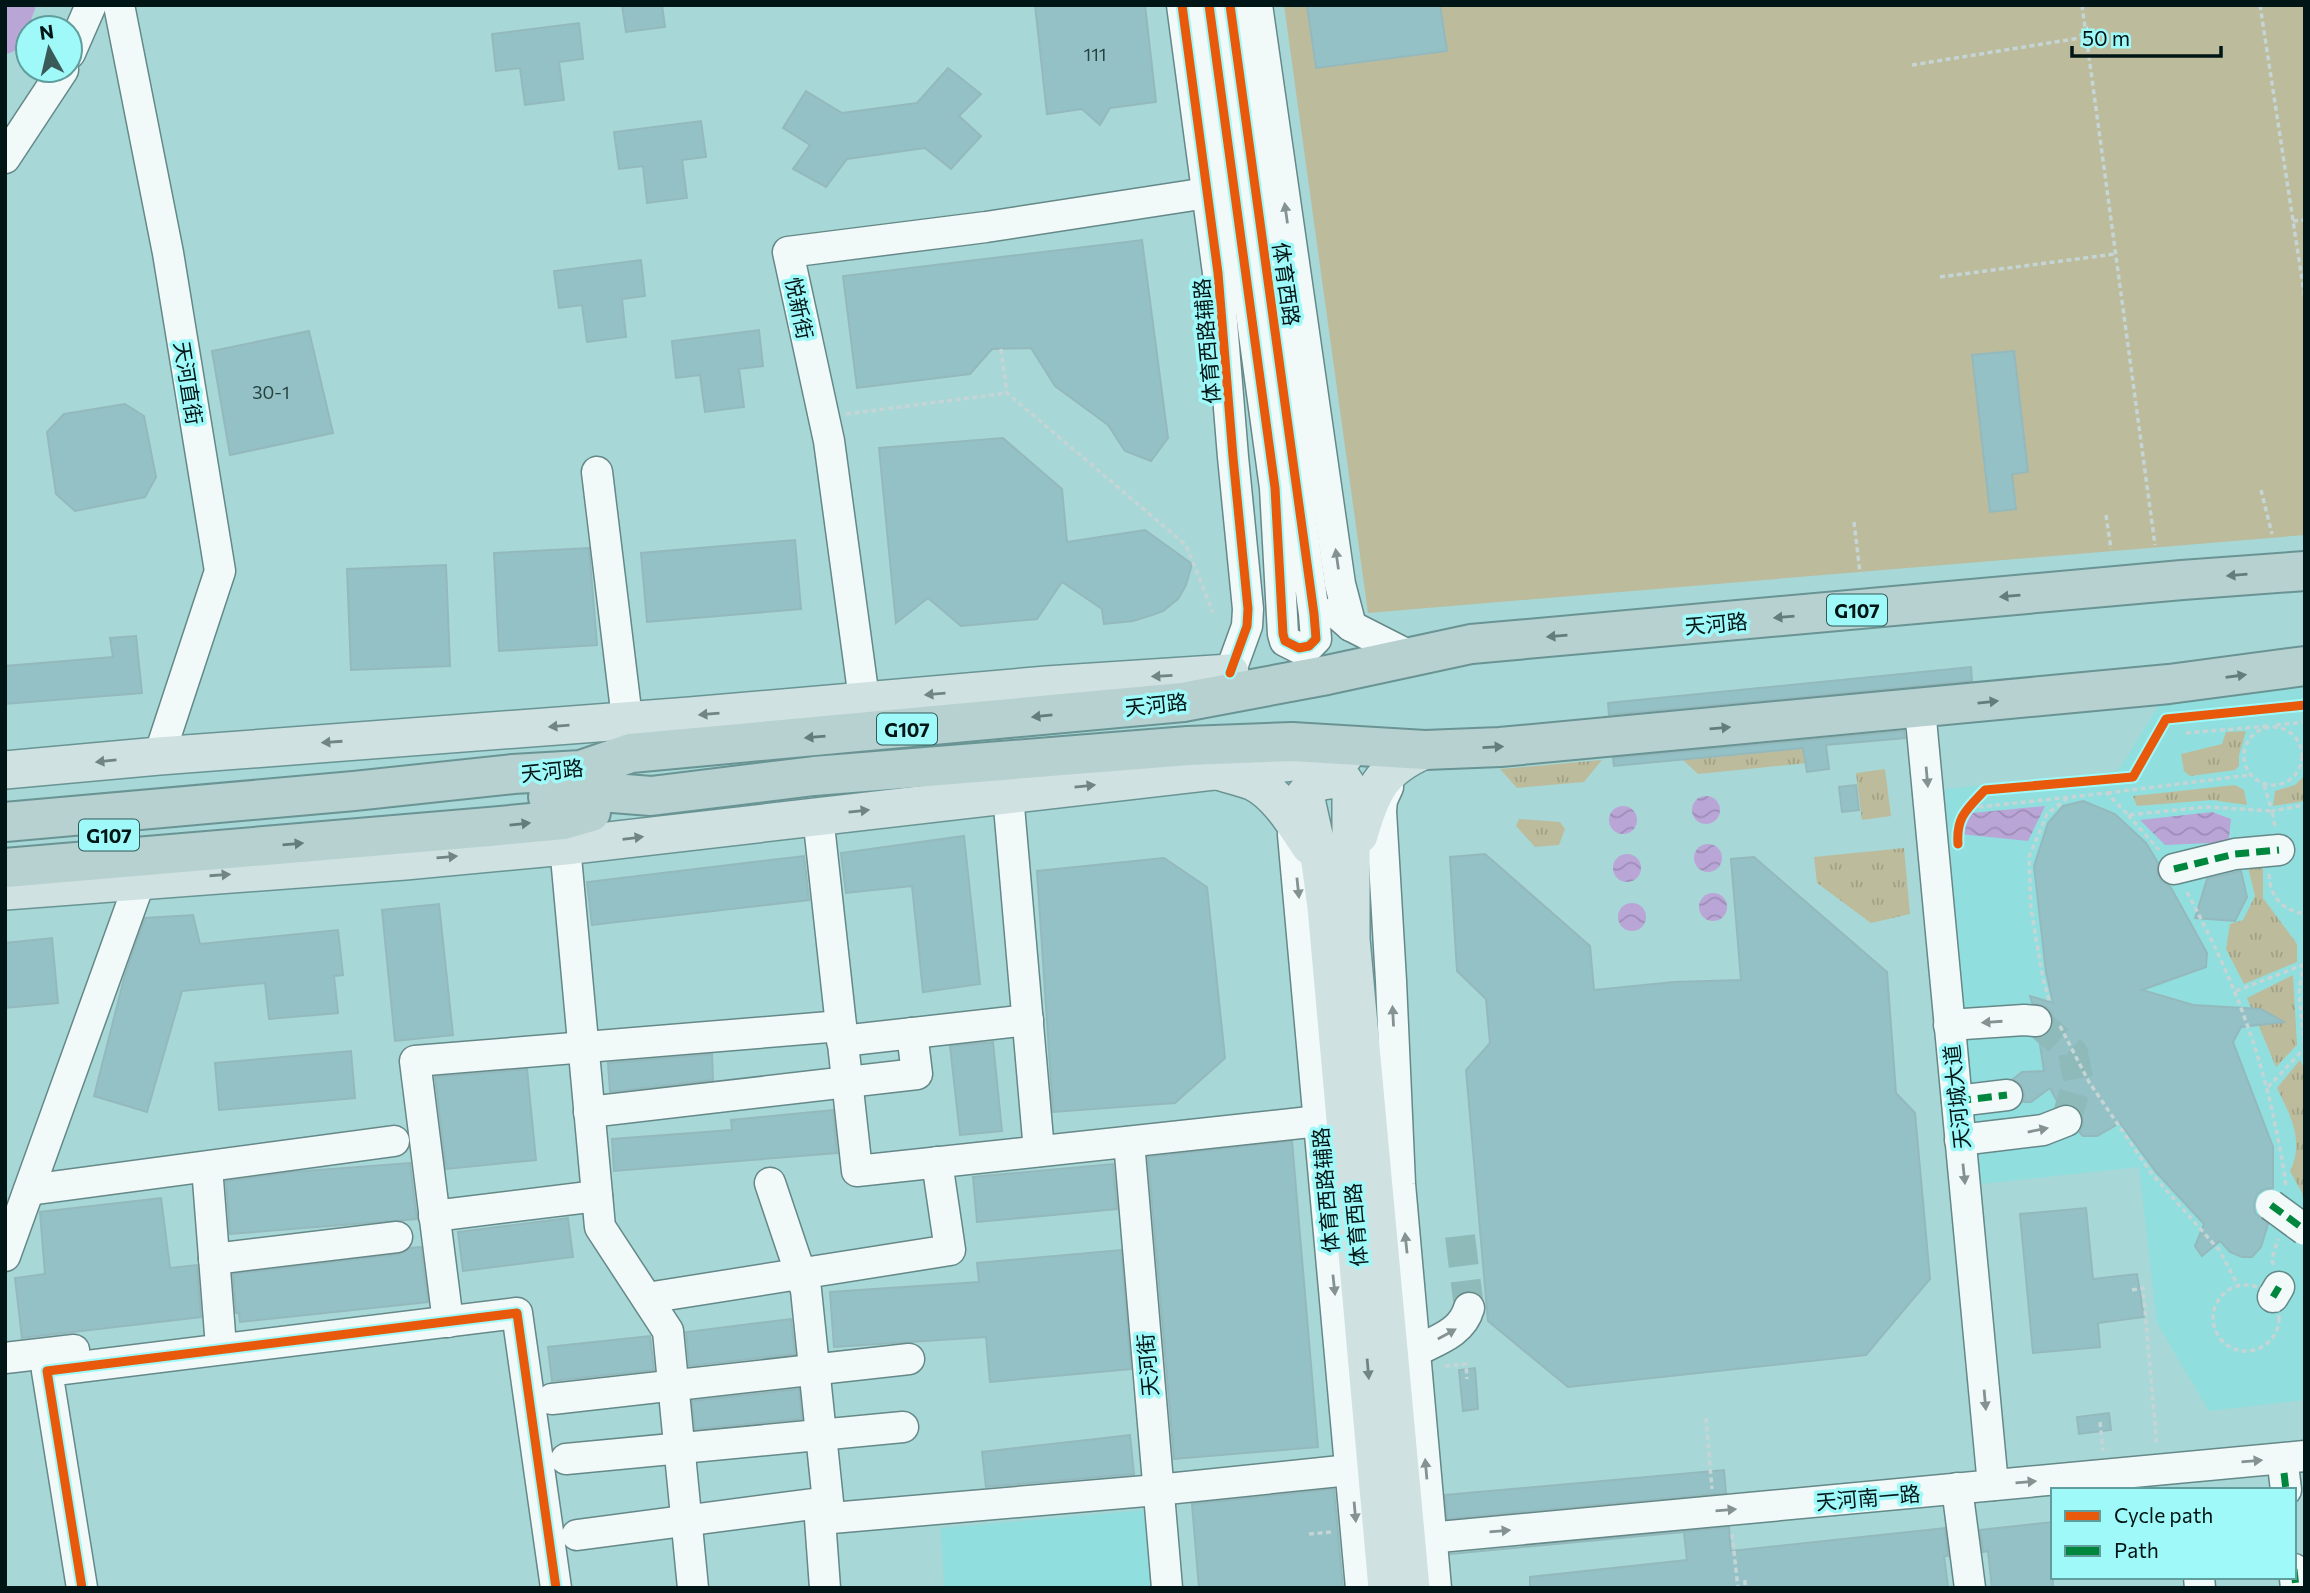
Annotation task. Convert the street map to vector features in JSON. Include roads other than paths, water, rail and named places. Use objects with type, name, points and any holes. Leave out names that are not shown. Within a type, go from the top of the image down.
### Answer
[{"type":"highway","name":"天河路","points":[[5,844],[513,774],[581,770],[629,736],[1183,702],[1471,644],[2305,571]]},
{"type":"highway","name":"天河路","points":[[5,822],[212,815],[600,792],[650,796],[814,776],[1188,746],[1320,742],[1425,750],[1578,741],[2208,680],[2305,666]]},
{"type":"highway","points":[[5,800],[563,751],[629,736]]},
{"type":"highway","points":[[5,868],[564,833],[650,796]]},
{"type":"main road","points":[[5,770],[159,756],[629,736],[864,699],[1230,673]]},
{"type":"main road","points":[[5,891],[405,861],[564,833],[818,816],[1314,759],[1425,750]]},
{"type":"main road","points":[[1335,864],[1362,824],[1376,789],[1388,772],[1425,750]]},
{"type":"main road","points":[[1219,772],[1255,783],[1271,796],[1299,807],[1335,864]]},
{"type":"main road","points":[[1299,807],[1316,782],[1343,780],[1348,785],[1353,801],[1335,864]]},
{"type":"main road","name":"体育西路","points":[[1335,864],[1355,981],[1419,1538],[1411,1588]]},
{"type":"main road","name":"体育西路","points":[[1335,864],[1340,1056],[1364,1468],[1387,1588]]},
{"type":"street","name":"天河直街","points":[[118,5],[168,253],[220,572],[159,756]]},
{"type":"street","name":"体育西路辅路","points":[[1182,5],[1223,318],[1248,608],[1247,626],[1230,673]]},
{"type":"street","name":"体育西路","points":[[1209,5],[1275,488],[1283,634],[1285,641],[1299,648],[1309,646],[1315,639],[1309,568],[1230,5]]},
{"type":"street","points":[[1257,5],[1338,573],[1351,626]]},
{"type":"street","points":[[5,158],[54,84]]},
{"type":"street","name":"悦新街","points":[[864,699],[823,417],[788,252],[986,227],[1207,193]]},
{"type":"street","points":[[597,472],[629,736]]},
{"type":"street","points":[[1183,702],[1230,673],[1245,657],[1261,630],[1279,556]]},
{"type":"street","points":[[1309,568],[1329,607],[1351,626],[1410,656]]},
{"type":"street","points":[[1230,673],[1327,675]]},
{"type":"street","name":"天河城大道","points":[[1920,709],[1993,1485]]},
{"type":"street","points":[[1425,750],[1397,773],[1382,800],[1400,1184],[1427,1359],[1419,1538],[1436,1588]]},
{"type":"street","points":[[1008,794],[1039,1151]]},
{"type":"street","name":"体育西路辅路","points":[[1299,807],[1319,1121],[1364,1468],[1361,1588]]},
{"type":"street","points":[[818,816],[857,1171],[1319,1121]]},
{"type":"street","points":[[564,833],[600,1227],[668,1331],[693,1588]]},
{"type":"street","points":[[2174,869],[2279,850]]},
{"type":"street","points":[[5,1256],[140,881]]},
{"type":"street","points":[[1355,981],[1391,981]]},
{"type":"street","points":[[1949,1025],[2048,1016]]},
{"type":"street","points":[[448,1322],[415,1061],[842,1033],[912,1033],[1028,1020]]},
{"type":"street","points":[[589,1112],[917,1074],[912,1033]]},
{"type":"street","points":[[1957,1101],[2007,1095]]},
{"type":"street","points":[[1960,1140],[2043,1130],[2066,1121]]},
{"type":"street","points":[[29,1189],[394,1140]]},
{"type":"street","name":"天河街","points":[[1129,1142],[1167,1588]]},
{"type":"street","points":[[647,1298],[950,1250],[937,1162]]},
{"type":"street","points":[[207,1167],[220,1334]]},
{"type":"street","points":[[577,1535],[828,1502],[806,1290],[770,1183]]},
{"type":"street","points":[[434,1216],[597,1196]]},
{"type":"street","points":[[2279,1202],[2292,1232]]},
{"type":"street","points":[[214,1259],[397,1237]]},
{"type":"street","points":[[1427,1359],[1457,1329],[1466,1318],[1469,1308]]},
{"type":"street","points":[[5,1358],[411,1309]]},
{"type":"street","points":[[82,1588],[47,1371],[517,1313],[556,1588]]},
{"type":"street","points":[[552,1399],[909,1359]]},
{"type":"street","points":[[566,1459],[903,1427]]},
{"type":"street","points":[[825,1588],[820,1519],[1157,1490],[1364,1468]]},
{"type":"street","name":"天河南一路","points":[[1419,1538],[1993,1485],[2292,1473]]},
{"type":"street","points":[[1957,1488],[1970,1588]]},
{"type":"water","points":[[1706,796],[1716,800],[1720,810],[1716,820],[1706,824],[1696,820],[1692,810],[1696,800]]},
{"type":"water","points":[[1623,806],[1633,810],[1637,820],[1633,830],[1623,834],[1613,830],[1609,820],[1613,810]]},
{"type":"water","points":[[2045,806],[2028,841],[1960,834],[1972,813]]},
{"type":"water","points":[[2212,812],[2231,819],[2228,846],[2210,843],[2165,845],[2140,820]]},
{"type":"water","points":[[1708,844],[1718,848],[1722,858],[1718,868],[1708,872],[1698,868],[1694,858],[1698,848]]},
{"type":"water","points":[[1627,854],[1637,858],[1641,868],[1637,878],[1627,882],[1617,878],[1613,868],[1617,858]]},
{"type":"water","points":[[1713,893],[1723,897],[1727,907],[1723,917],[1713,921],[1703,917],[1699,907],[1703,897]]},
{"type":"water","points":[[1632,903],[1642,907],[1646,917],[1642,927],[1632,931],[1622,927],[1618,917],[1622,907]]},
{"type":"waterway","points":[[5,36],[18,5]]},
{"type":"tunnel","points":[[2036,1021],[2073,1053],[2078,1079],[2066,1121]]},
{"type":"tunnel","points":[[1460,1236],[1469,1308]]}]
